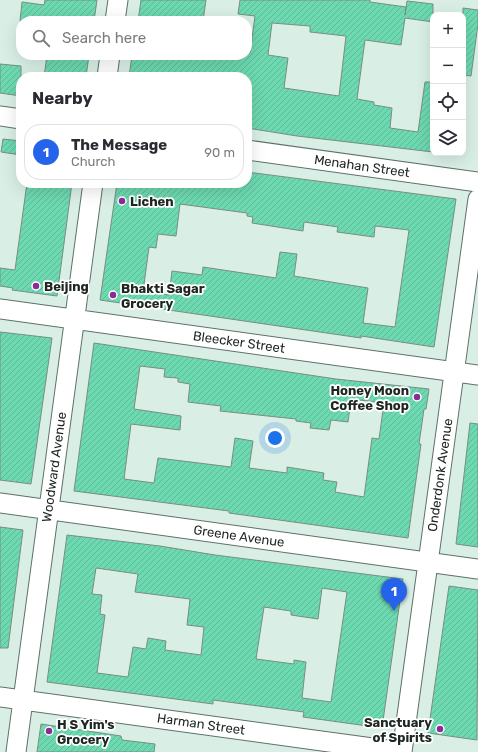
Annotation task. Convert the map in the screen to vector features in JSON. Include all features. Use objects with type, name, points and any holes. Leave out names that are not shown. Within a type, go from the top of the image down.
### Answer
[{"type":"street","points":[[116,16],[118,0]]},
{"type":"street","points":[[108,72],[110,60]]},
{"type":"street","points":[[0,116],[16,118]]},
{"type":"street","name":"Menahan Street","points":[[252,151],[478,182]]},
{"type":"street","name":"Woodward Avenue","points":[[16,752],[92,188]]},
{"type":"street","name":"Onderdonk Avenue","points":[[402,752],[478,199]]},
{"type":"street","name":"Bleecker Street","points":[[0,309],[478,375]]},
{"type":"street","name":"Greene Avenue","points":[[0,503],[478,569]]},
{"type":"street","name":"Harman Street","points":[[0,697],[402,752]]},
{"type":"building","points":[[45,0],[97,0],[95,16],[21,16],[22,2],[44,5]]},
{"type":"building","points":[[141,0],[206,0],[204,16],[139,16]]},
{"type":"building","points":[[240,0],[370,0],[370,2],[406,7],[405,15],[407,1],[433,4],[433,12],[430,12],[430,22],[405,18],[401,45],[365,40],[357,99],[374,102],[374,105],[392,108],[390,128],[418,132],[425,82],[430,82],[430,152],[297,136],[252,129],[252,72],[130,72],[131,60],[252,60],[252,38],[255,16],[238,14]],"holes":[[[272,23],[310,26],[310,32],[346,36],[339,96],[284,88],[288,58],[268,55]]]},
{"type":"building","points":[[463,8],[478,10],[478,24],[471,76],[466,75],[466,12],[463,12]]},
{"type":"building","points":[[46,60],[88,60],[87,72],[45,72]]},
{"type":"building","points":[[0,64],[21,66],[21,72],[16,72],[16,95],[0,93]]},
{"type":"building","points":[[3,139],[16,140],[16,154],[1,152]]},
{"type":"building","points":[[252,173],[456,199],[434,347],[361,336],[361,338],[100,300],[116,188],[252,188]],"holes":[[[180,204],[247,213],[247,216],[253,217],[252,223],[303,231],[304,222],[338,227],[337,232],[374,237],[375,226],[409,230],[395,327],[363,323],[368,288],[294,276],[297,254],[280,252],[276,278],[203,267],[202,275],[172,271],[169,295],[143,292],[149,247],[156,248],[158,234],[176,236]]]},
{"type":"building","points":[[26,188],[71,188],[57,296],[12,290],[13,288],[0,286],[0,268],[15,270]]},
{"type":"building","points":[[0,332],[52,338],[31,484],[0,480]]},
{"type":"building","points":[[94,343],[336,379],[429,389],[426,409],[424,409],[419,444],[421,444],[408,538],[229,513],[229,511],[74,491]],"holes":[[[140,366],[165,369],[164,377],[178,378],[178,382],[190,384],[188,402],[221,406],[220,411],[296,419],[296,421],[311,423],[310,428],[329,430],[331,420],[348,422],[351,399],[384,403],[379,439],[372,438],[364,497],[335,492],[337,482],[323,480],[324,473],[287,467],[287,473],[249,468],[253,441],[235,438],[231,467],[158,458],[154,483],[124,479],[131,424],[180,430],[181,416],[134,409]]]},
{"type":"building","points":[[470,423],[478,424],[478,547],[456,544]]},
{"type":"building","points":[[0,527],[23,530],[8,648],[0,648]]},
{"type":"building","points":[[67,535],[403,579],[382,728],[303,717],[304,712],[213,700],[213,704],[47,682]],"holes":[[[96,568],[138,574],[135,592],[190,599],[187,625],[204,627],[201,655],[165,650],[166,641],[148,638],[146,649],[133,647],[128,677],[97,673],[105,615],[100,614],[102,595],[92,594]],[[322,588],[347,592],[331,702],[302,698],[306,662],[294,660],[294,664],[256,659],[264,607],[291,611],[291,615],[318,619]]]},
{"type":"building","points":[[449,586],[478,590],[477,740],[428,733]]},
{"type":"building","points":[[41,724],[121,736],[122,740],[155,744],[154,752],[37,752]]},
{"type":"place","name":"Lichen","points":[[122,201]]},
{"type":"place","name":"Beijing","points":[[36,286]]},
{"type":"place","name":"Bhakti Sagar Grocery","points":[[113,295]]},
{"type":"place","name":"Honey Moon Coffee Shop","points":[[417,397]]},
{"type":"place","name":"The Message","points":[[394,611]]},
{"type":"place","name":"Sanctuary of Spirits","points":[[440,729]]},
{"type":"place","name":"H S Yim's Grocery","points":[[49,731]]}]
